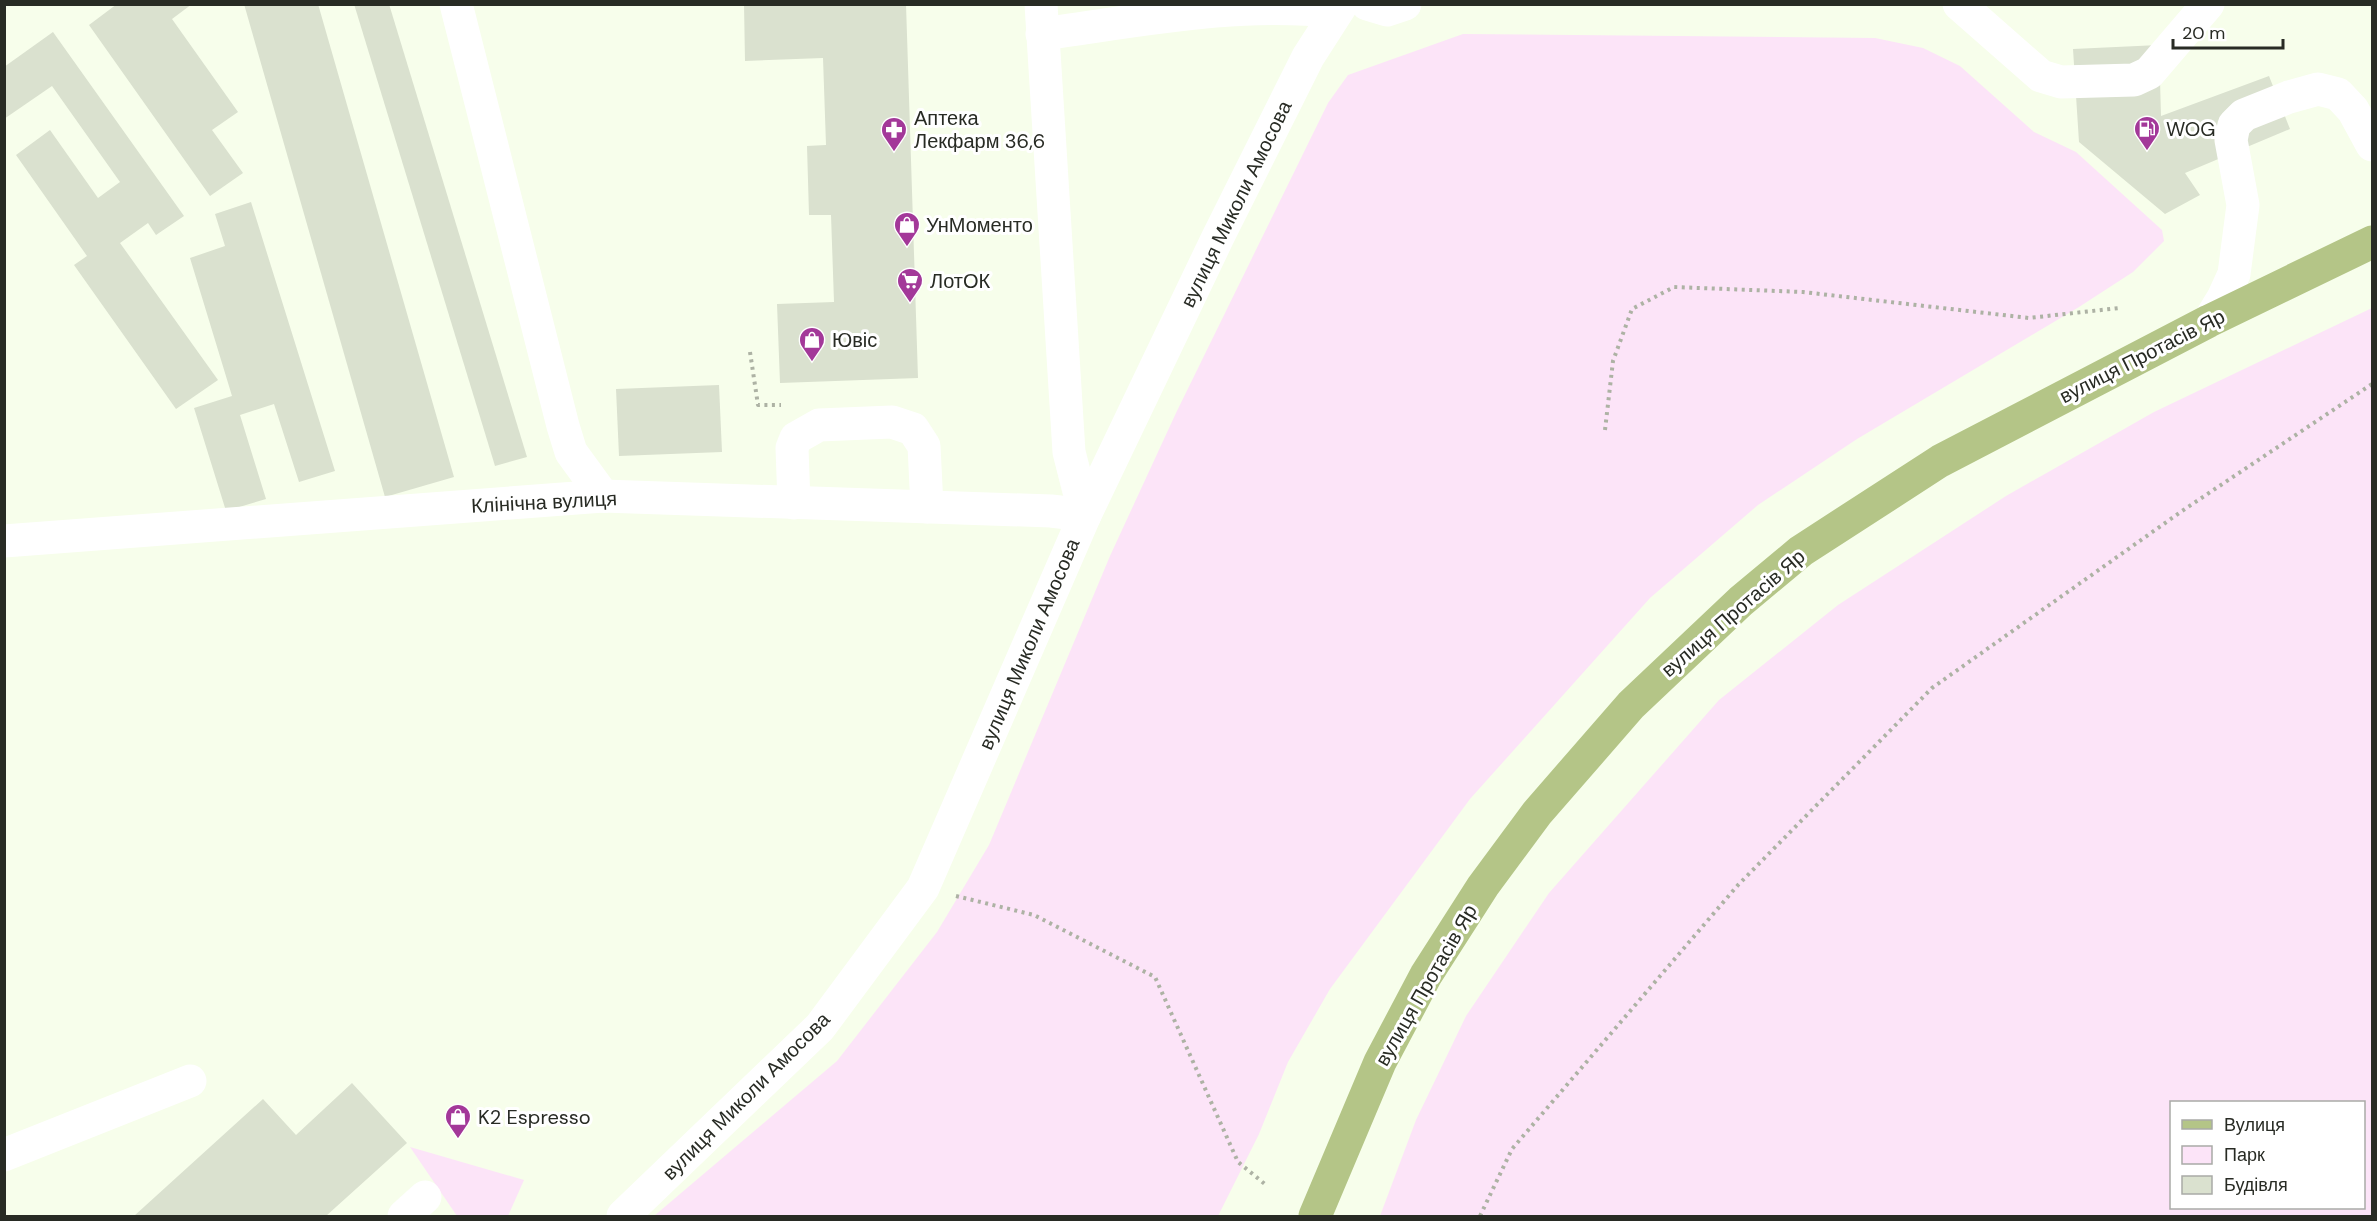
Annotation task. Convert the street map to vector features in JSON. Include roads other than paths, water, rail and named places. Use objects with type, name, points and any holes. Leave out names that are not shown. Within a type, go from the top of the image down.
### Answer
[{"type":"main road","name":"вулиця Протасів Яр","points":[[1315,1216],[1380,1062],[1426,975],[1483,886],[1537,813],[1631,705],[1741,601],[1801,551],[1940,461],[2209,321],[2373,242]]},
{"type":"street","points":[[456,4],[563,426],[571,452],[603,496]]},
{"type":"street","points":[[1367,4],[1387,10],[1405,4]]},
{"type":"street","points":[[1959,4],[2041,76],[2061,82],[2134,80],[2149,73],[2208,4]]},
{"type":"street","points":[[1085,515],[1069,452],[1042,19],[1299,7],[1339,8]]},
{"type":"street","name":"вулиця Миколи Амосова","points":[[623,1216],[820,1027],[923,888],[1085,515],[1308,57],[1339,8]]},
{"type":"street","points":[[2209,321],[2234,274],[2243,205],[2231,140],[2234,125],[2244,115],[2289,97],[2318,89],[2338,94],[2353,110],[2373,145]]},
{"type":"street","points":[[794,503],[792,448],[796,438],[819,425],[892,422],[913,429],[924,446],[927,507]]},
{"type":"street","name":"Клінічна вулиця","points":[[4,541],[603,496],[1051,511],[1085,515]]},
{"type":"street","points":[[4,1155],[190,1081]]},
{"type":"place","name":"WOG","points":[[2147,152]]},
{"type":"place","name":"Аптека Лекфарм 36,6","points":[[894,153]]},
{"type":"place","name":"УнМоменто","points":[[907,248]]},
{"type":"place","name":"ЛотОК","points":[[910,304]]},
{"type":"place","name":"Ювіс","points":[[812,363]]},
{"type":"place","name":"K2 Espresso","points":[[458,1140]]}]
